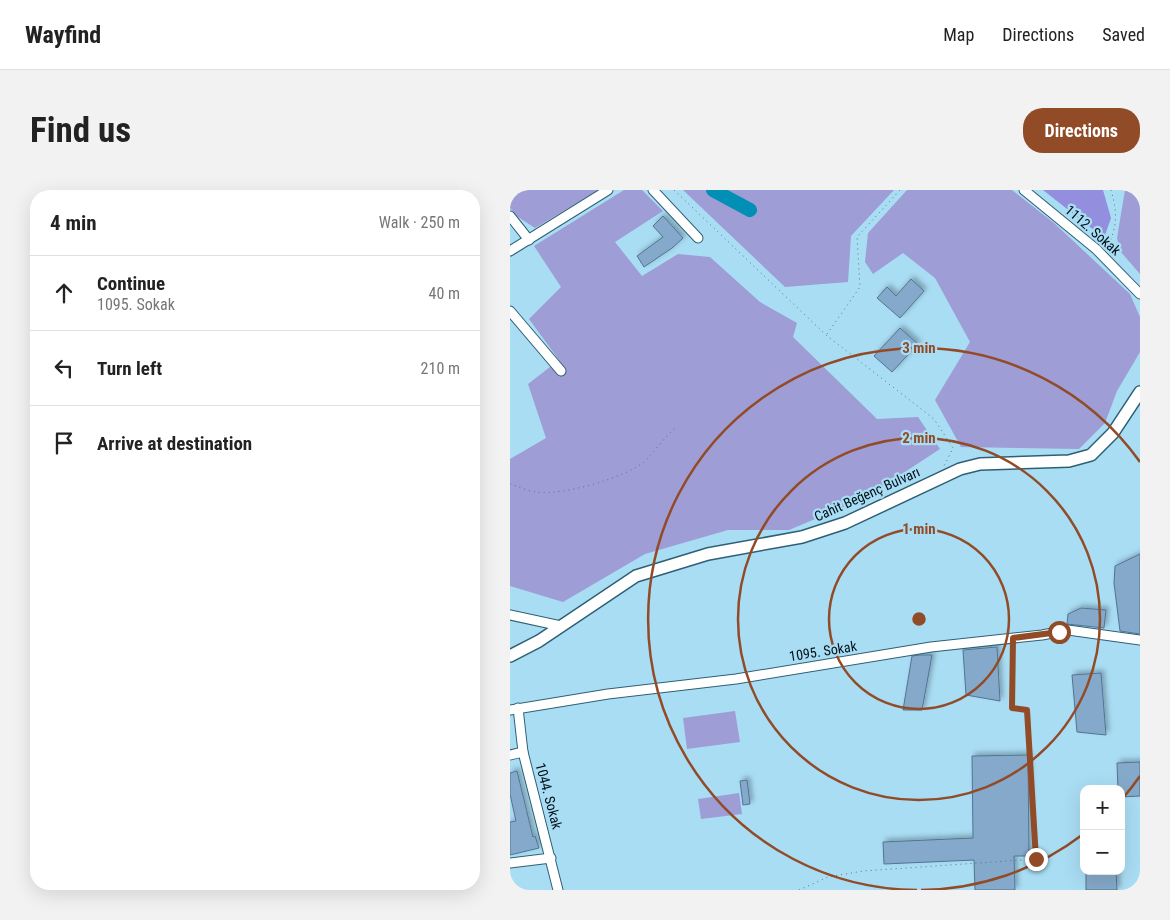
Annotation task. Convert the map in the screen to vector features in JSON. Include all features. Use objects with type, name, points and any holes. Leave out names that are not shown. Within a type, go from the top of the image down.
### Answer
[{"type":"main road","name":"Cahit Beğenç Bulvarı","points":[[510,656],[561,626],[636,576],[708,554],[802,537],[845,523],[960,469],[980,464],[1069,461],[1091,455],[1113,433],[1140,392]]},
{"type":"main road","name":"Cahit Beğenç Bulvarı","points":[[510,650],[561,626]]},
{"type":"street","points":[[510,250],[530,240],[608,190]]},
{"type":"street","points":[[653,190],[698,238]]},
{"type":"street","name":"1112. Sokak","points":[[1024,190],[1103,257],[1140,294]]},
{"type":"street","points":[[510,216],[530,240]]},
{"type":"street","points":[[510,311],[561,371]]},
{"type":"street","points":[[510,615],[561,626]]},
{"type":"street","name":"1095. Sokak","points":[[514,709],[608,694],[736,679],[931,647],[1042,635],[1068,630],[1140,640]]},
{"type":"street","name":"1044. Sokak","points":[[514,709],[558,890]]},
{"type":"street","points":[[510,755],[523,752]]},
{"type":"street","points":[[510,863],[551,858]]},
{"type":"path","points":[[674,190],[826,335],[934,420],[952,448],[938,478]]},
{"type":"path","points":[[826,335],[860,288],[857,237],[900,190]]},
{"type":"path","points":[[1103,257],[1116,228],[1116,206],[1110,190]]},
{"type":"path","points":[[510,484],[536,492],[611,480],[628,473],[645,460],[664,437],[676,427]]},
{"type":"path","points":[[799,890],[828,878],[863,871],[1036,859],[1027,710],[1012,708],[1013,638]]},
{"type":"shaded area","points":[[510,190],[599,190],[535,228],[518,217],[510,208]]},
{"type":"shaded area","points":[[624,190],[642,190],[663,211],[615,242],[642,276],[678,254],[710,257],[760,302],[797,323],[793,337],[877,419],[918,417],[940,449],[865,498],[789,530],[728,530],[645,554],[563,602],[510,586],[510,459],[546,438],[528,384],[559,360],[529,319],[561,287],[534,246]]},
{"type":"shaded area","points":[[683,190],[894,190],[851,236],[848,282],[785,287]]},
{"type":"shaded area","points":[[907,190],[1012,190],[1054,223],[1130,294],[1140,317],[1140,352],[1117,391],[1105,423],[1079,449],[961,447],[935,400],[970,342],[935,278],[903,253],[873,274],[865,262],[868,233]]},
{"type":"shaded area","points":[[1043,190],[1103,190],[1111,218],[1104,238]]},
{"type":"shaded area","points":[[1125,190],[1140,190],[1140,274],[1120,251],[1117,238]]},
{"type":"shaded area","points":[[735,711],[740,742],[687,749],[683,718]]},
{"type":"shaded area","points":[[739,793],[742,814],[701,819],[698,799]]},
{"type":"building","points":[[663,216],[683,238],[644,267],[637,256],[663,237],[653,226]]},
{"type":"building","points":[[911,279],[924,291],[900,318],[877,298],[887,287],[896,296]]},
{"type":"building","points":[[900,328],[918,344],[892,372],[874,356]]},
{"type":"building","points":[[1140,554],[1140,634],[1120,631],[1114,583],[1115,566]]},
{"type":"building","points":[[1081,608],[1106,610],[1104,628],[1067,624],[1068,614]]},
{"type":"building","points":[[997,647],[1000,701],[966,695],[963,650]]},
{"type":"building","points":[[932,655],[922,710],[903,710],[912,656]]},
{"type":"building","points":[[1101,673],[1106,735],[1077,732],[1072,675]]},
{"type":"building","points":[[1028,755],[1029,856],[1014,856],[1015,890],[975,890],[974,860],[884,864],[883,842],[973,838],[972,756]]},
{"type":"building","points":[[1140,762],[1140,796],[1125,797],[1125,785],[1118,785],[1117,763]]},
{"type":"building","points":[[517,771],[533,837],[535,836],[539,848],[510,855],[510,822],[516,821],[510,794],[510,773]]},
{"type":"building","points":[[747,780],[750,804],[743,805],[740,781]]},
{"type":"building","points":[[1086,875],[1116,875],[1117,890],[1086,890]]},
{"type":"waterway","points":[[713,190],[750,210]]},
{"type":"route","points":[[1036,859],[1027,710],[1012,708],[1013,638],[1059,632]]}]
